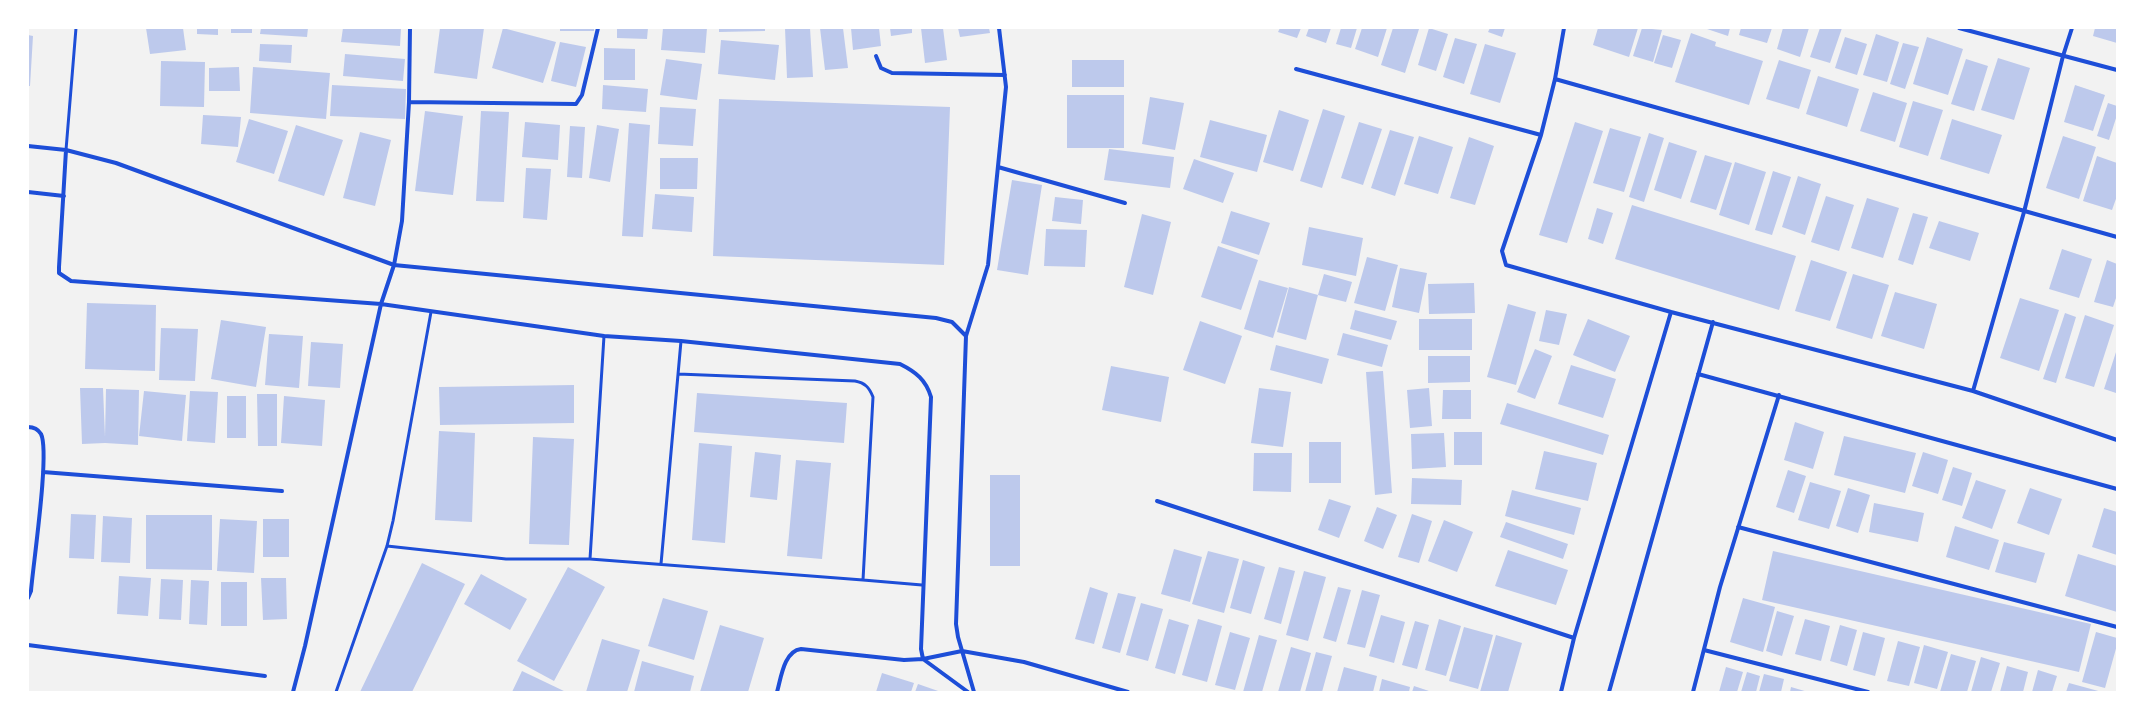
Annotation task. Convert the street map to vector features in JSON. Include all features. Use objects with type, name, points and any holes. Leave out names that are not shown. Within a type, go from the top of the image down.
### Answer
[{"type":"street","points":[[293,692],[305,646],[381,304],[394,265],[402,221],[409,102],[410,28]]},
{"type":"street","points":[[409,102],[576,104],[582,95],[598,28]]},
{"type":"street","points":[[974,692],[956,624],[966,336],[988,264],[1006,87],[999,28]]},
{"type":"street","points":[[1564,28],[1555,79],[1540,135],[1502,251],[1506,264],[1671,312],[1974,391],[2117,440]]},
{"type":"street","points":[[1959,28],[2117,70]]},
{"type":"street","points":[[1974,391],[2024,212],[2062,56],[2072,28]]},
{"type":"street","points":[[876,56],[881,68],[892,73],[1005,75]]},
{"type":"street","points":[[1296,69],[1540,135]]},
{"type":"street","points":[[1555,79],[2117,237]]},
{"type":"street","points":[[28,146],[66,150],[116,163],[394,265],[936,318],[952,322],[966,336]]},
{"type":"street","points":[[66,150],[59,273],[71,281],[381,304],[604,336],[681,341],[900,364],[912,370],[928,387],[930,398],[920,639],[923,658],[968,692]]},
{"type":"street","points":[[998,167],[1125,203]]},
{"type":"street","points":[[28,192],[64,196]]},
{"type":"street","points":[[1561,692],[1574,638],[1671,312]]},
{"type":"street","points":[[1609,692],[1713,322]]},
{"type":"street","points":[[1698,374],[1779,395],[2117,490]]},
{"type":"street","points":[[1693,692],[1720,587],[1779,395]]},
{"type":"street","points":[[28,427],[36,429],[40,434],[43,444],[43,472],[31,591],[28,598]]},
{"type":"street","points":[[43,472],[282,491]]},
{"type":"street","points":[[1157,502],[1574,638]]},
{"type":"street","points":[[1738,527],[2117,627]]},
{"type":"street","points":[[28,645],[265,676]]},
{"type":"street","points":[[777,692],[788,655],[795,649],[904,660],[962,651],[1024,662],[1128,692]]},
{"type":"street","points":[[1704,650],[1868,692]]},
{"type":"lane","points":[[66,150],[76,28]]},
{"type":"lane","points":[[336,692],[386,546],[393,521],[430,312]]},
{"type":"lane","points":[[590,559],[604,336]]},
{"type":"lane","points":[[661,564],[681,341]]},
{"type":"lane","points":[[678,374],[855,381],[863,383],[870,389],[873,397],[864,580]]},
{"type":"lane","points":[[386,546],[506,559],[590,559],[922,585]]},
{"type":"building","points":[[146,28],[183,28],[186,50],[150,54]]},
{"type":"building","points":[[197,28],[218,28],[218,35],[197,34]]},
{"type":"building","points":[[231,28],[252,28],[252,33],[231,33]]},
{"type":"building","points":[[261,28],[308,28],[307,37],[260,34]]},
{"type":"building","points":[[343,28],[401,28],[400,46],[341,42]]},
{"type":"building","points":[[440,28],[484,28],[477,79],[434,73]]},
{"type":"building","points":[[503,28],[556,42],[543,83],[492,68]]},
{"type":"building","points":[[560,28],[594,28],[594,31],[560,31]]},
{"type":"building","points":[[617,28],[648,28],[647,39],[617,38]]},
{"type":"building","points":[[663,28],[707,28],[705,53],[661,50]]},
{"type":"building","points":[[719,28],[765,28],[765,31],[719,32]]},
{"type":"building","points":[[785,28],[810,28],[813,77],[787,78]]},
{"type":"building","points":[[820,28],[843,28],[848,68],[825,70]]},
{"type":"building","points":[[851,28],[879,28],[881,46],[853,50]]},
{"type":"building","points":[[890,28],[912,28],[912,33],[891,36]]},
{"type":"building","points":[[921,28],[943,28],[947,60],[925,63]]},
{"type":"building","points":[[958,28],[989,28],[990,33],[960,37]]},
{"type":"building","points":[[1280,28],[1301,28],[1297,38],[1278,32]]},
{"type":"building","points":[[1309,28],[1331,28],[1326,43],[1306,36]]},
{"type":"building","points":[[1341,28],[1357,28],[1351,48],[1336,44]]},
{"type":"building","points":[[1362,28],[1387,28],[1378,57],[1355,49]]},
{"type":"building","points":[[1393,28],[1419,29],[1405,73],[1381,65]]},
{"type":"building","points":[[1429,28],[1448,34],[1436,71],[1418,65]]},
{"type":"building","points":[[1490,28],[1505,28],[1502,37],[1488,32]]},
{"type":"building","points":[[1598,28],[1638,28],[1629,57],[1593,45]]},
{"type":"building","points":[[1642,28],[1662,30],[1653,62],[1633,56]]},
{"type":"building","points":[[1704,28],[1730,28],[1728,36]]},
{"type":"building","points":[[1741,28],[1772,28],[1767,43],[1739,35]]},
{"type":"building","points":[[1783,28],[1809,28],[1800,57],[1777,49]]},
{"type":"building","points":[[1820,28],[1842,28],[1830,63],[1810,57]]},
{"type":"building","points":[[2095,28],[2117,28],[2117,43],[2093,36]]},
{"type":"building","points":[[1691,33],[1716,42],[1715,46],[1763,61],[1749,105],[1675,82]]},
{"type":"building","points":[[1876,34],[1899,42],[1887,82],[1863,75]]},
{"type":"building","points":[[28,35],[33,36],[30,86],[28,86]]},
{"type":"building","points":[[1663,35],[1681,40],[1672,68],[1654,63]]},
{"type":"building","points":[[1845,37],[1867,44],[1857,75],[1835,68]]},
{"type":"building","points":[[1927,37],[1963,49],[1948,95],[1913,84]]},
{"type":"building","points":[[1455,38],[1477,44],[1464,84],[1443,77]]},
{"type":"building","points":[[721,40],[779,45],[775,80],[718,74]]},
{"type":"building","points":[[560,42],[586,47],[576,87],[551,81]]},
{"type":"building","points":[[1903,43],[1919,47],[1905,89],[1890,84]]},
{"type":"building","points":[[260,44],[292,45],[291,63],[259,61]]},
{"type":"building","points":[[1485,44],[1516,53],[1500,103],[1470,94]]},
{"type":"building","points":[[604,48],[635,49],[635,80],[604,80]]},
{"type":"building","points":[[345,54],[405,59],[403,81],[343,76]]},
{"type":"building","points":[[1998,58],[2030,68],[2014,120],[1981,110]]},
{"type":"building","points":[[666,59],[702,64],[697,100],[660,95]]},
{"type":"building","points":[[1966,59],[1988,66],[1974,111],[1951,104]]},
{"type":"building","points":[[1072,60],[1124,60],[1124,87],[1072,87]]},
{"type":"building","points":[[1779,60],[1811,70],[1799,109],[1766,99]]},
{"type":"building","points":[[161,61],[205,62],[204,107],[160,106]]},
{"type":"building","points":[[239,67],[240,91],[209,91],[209,68]]},
{"type":"building","points":[[253,67],[330,73],[326,119],[250,113]]},
{"type":"building","points":[[1818,76],[1859,89],[1847,127],[1806,114]]},
{"type":"building","points":[[332,85],[406,89],[405,119],[330,116]]},
{"type":"building","points":[[603,85],[648,89],[646,112],[602,109]]},
{"type":"building","points":[[2075,85],[2105,95],[2093,131],[2064,122]]},
{"type":"building","points":[[1873,92],[1907,103],[1895,142],[1860,131]]},
{"type":"building","points":[[1067,95],[1124,95],[1124,148],[1067,148]]},
{"type":"building","points":[[1150,97],[1184,103],[1175,150],[1142,144]]},
{"type":"building","points":[[719,99],[950,107],[944,265],[713,256]]},
{"type":"building","points":[[1913,101],[1943,110],[1928,156],[1899,147]]},
{"type":"building","points":[[2108,103],[2117,106],[2117,115],[2109,140],[2097,136]]},
{"type":"building","points":[[660,107],[696,109],[693,146],[658,144]]},
{"type":"building","points":[[1323,109],[1345,116],[1322,188],[1300,181]]},
{"type":"building","points":[[1279,110],[1309,120],[1293,171],[1263,162]]},
{"type":"building","points":[[425,111],[463,116],[453,195],[415,191]]},
{"type":"building","points":[[481,111],[509,112],[504,202],[476,201]]},
{"type":"building","points":[[203,115],[241,117],[238,147],[201,144]]},
{"type":"building","points":[[249,119],[288,131],[274,174],[236,162]]},
{"type":"building","points":[[1952,119],[2002,135],[1989,174],[1940,159]]},
{"type":"building","points":[[1210,120],[1267,135],[1257,172],[1200,157]]},
{"type":"building","points":[[525,122],[560,125],[558,160],[522,157]]},
{"type":"building","points":[[1359,122],[1382,129],[1363,185],[1341,178]]},
{"type":"building","points":[[1575,122],[1603,131],[1567,243],[1539,235]]},
{"type":"building","points":[[629,123],[650,125],[643,237],[622,236]]},
{"type":"building","points":[[296,125],[343,140],[324,196],[278,181]]},
{"type":"building","points":[[597,125],[619,129],[610,182],[589,178]]},
{"type":"building","points":[[570,126],[585,127],[582,178],[567,177]]},
{"type":"building","points":[[1610,128],[1641,137],[1624,192],[1593,183]]},
{"type":"building","points":[[1390,130],[1414,137],[1395,196],[1371,188]]},
{"type":"building","points":[[360,132],[391,140],[375,206],[343,198]]},
{"type":"building","points":[[1649,133],[1664,138],[1644,202],[1629,197]]},
{"type":"building","points":[[1419,136],[1453,147],[1438,194],[1404,184]]},
{"type":"building","points":[[2063,136],[2096,147],[2079,199],[2046,188]]},
{"type":"building","points":[[1469,137],[1494,146],[1475,205],[1450,198]]},
{"type":"building","points":[[1669,142],[1697,151],[1681,199],[1654,190]]},
{"type":"building","points":[[1109,149],[1174,157],[1170,188],[1104,180]]},
{"type":"building","points":[[1705,155],[1732,163],[1716,210],[1690,202]]},
{"type":"building","points":[[2097,156],[2117,163],[2117,196],[2112,210],[2083,201]]},
{"type":"building","points":[[660,158],[698,158],[697,189],[660,189]]},
{"type":"building","points":[[1194,159],[1234,173],[1223,203],[1183,189]]},
{"type":"building","points":[[1735,162],[1766,172],[1749,225],[1719,215]]},
{"type":"building","points":[[526,168],[551,169],[547,220],[523,218]]},
{"type":"building","points":[[1773,171],[1791,177],[1772,235],[1755,230]]},
{"type":"building","points":[[1798,176],[1821,184],[1805,235],[1782,227]]},
{"type":"building","points":[[1012,180],[1042,185],[1028,275],[997,270]]},
{"type":"building","points":[[655,194],[694,197],[692,232],[652,229]]},
{"type":"building","points":[[1826,196],[1854,205],[1839,251],[1811,242]]},
{"type":"building","points":[[1055,197],[1083,200],[1081,224],[1052,221]]},
{"type":"building","points":[[1867,198],[1899,208],[1883,258],[1851,248]]},
{"type":"building","points":[[1632,205],[1796,256],[1779,310],[1615,259]]},
{"type":"building","points":[[1597,208],[1613,213],[1603,244],[1588,239]]},
{"type":"building","points":[[1231,211],[1270,223],[1259,255],[1221,243]]},
{"type":"building","points":[[1913,213],[1928,217],[1913,265],[1898,260]]},
{"type":"building","points":[[1142,214],[1171,222],[1153,295],[1124,287]]},
{"type":"building","points":[[1939,221],[1979,233],[1970,261],[1929,248]]},
{"type":"building","points":[[1309,227],[1363,238],[1356,276],[1302,265]]},
{"type":"building","points":[[1046,229],[1087,230],[1085,267],[1044,266]]},
{"type":"building","points":[[1218,246],[1258,260],[1241,310],[1201,297]]},
{"type":"building","points":[[2062,249],[2092,259],[2079,298],[2049,289]]},
{"type":"building","points":[[1367,257],[1398,265],[1385,311],[1354,303]]},
{"type":"building","points":[[1811,260],[1847,272],[1830,321],[1795,311]]},
{"type":"building","points":[[2107,260],[2117,264],[2117,295],[2113,307],[2094,302]]},
{"type":"building","points":[[1400,268],[1427,273],[1419,313],[1392,307]]},
{"type":"building","points":[[1324,274],[1352,282],[1346,302],[1318,295]]},
{"type":"building","points":[[1853,274],[1889,285],[1872,339],[1836,328]]},
{"type":"building","points":[[1259,280],[1288,288],[1273,338],[1244,329]]},
{"type":"building","points":[[1474,283],[1475,313],[1429,314],[1428,284]]},
{"type":"building","points":[[1289,287],[1318,295],[1306,340],[1277,332]]},
{"type":"building","points":[[1895,292],[1937,304],[1924,349],[1881,336]]},
{"type":"building","points":[[2020,298],[2059,310],[2039,371],[2000,358]]},
{"type":"building","points":[[87,303],[156,305],[155,371],[85,369]]},
{"type":"building","points":[[1508,304],[1536,312],[1516,385],[1487,377]]},
{"type":"building","points":[[1355,310],[1397,321],[1391,340],[1350,329]]},
{"type":"building","points":[[1546,310],[1567,314],[1559,345],[1539,341]]},
{"type":"building","points":[[2065,313],[2076,317],[2056,383],[2043,379]]},
{"type":"building","points":[[2085,315],[2114,325],[2094,387],[2065,378]]},
{"type":"building","points":[[1419,319],[1472,319],[1472,350],[1419,350]]},
{"type":"building","points":[[1588,319],[1630,336],[1615,372],[1573,355]]},
{"type":"building","points":[[221,320],[266,327],[256,387],[211,379]]},
{"type":"building","points":[[1200,321],[1242,336],[1225,384],[1183,370]]},
{"type":"building","points":[[161,328],[198,329],[195,381],[159,380]]},
{"type":"building","points":[[1343,333],[1388,345],[1382,367],[1337,355]]},
{"type":"building","points":[[269,334],[303,336],[299,388],[265,385]]},
{"type":"building","points":[[311,342],[343,344],[340,388],[308,386]]},
{"type":"building","points":[[1276,345],[1329,359],[1322,384],[1270,370]]},
{"type":"building","points":[[1535,349],[1552,356],[1535,399],[1517,392]]},
{"type":"building","points":[[2117,349],[2117,391],[2116,393],[2104,389]]},
{"type":"building","points":[[1428,356],[1470,356],[1470,382],[1428,383]]},
{"type":"building","points":[[1571,365],[1616,379],[1603,418],[1558,404]]},
{"type":"building","points":[[1111,366],[1169,377],[1161,422],[1102,410]]},
{"type":"building","points":[[1383,371],[1392,493],[1375,495],[1366,372]]},
{"type":"building","points":[[574,385],[574,423],[440,425],[439,387]]},
{"type":"building","points":[[80,388],[103,388],[105,437],[106,389],[139,390],[138,445],[105,443],[82,444]]},
{"type":"building","points":[[1259,388],[1291,392],[1283,447],[1251,443]]},
{"type":"building","points":[[1429,388],[1432,426],[1410,428],[1407,390]]},
{"type":"building","points":[[1443,390],[1471,390],[1471,419],[1442,419]]},
{"type":"building","points":[[144,391],[186,395],[182,441],[139,436]]},
{"type":"building","points":[[190,391],[218,392],[215,443],[187,441]]},
{"type":"building","points":[[697,393],[847,403],[844,443],[694,432]]},
{"type":"building","points":[[257,394],[277,394],[277,446],[258,446]]},
{"type":"building","points":[[227,396],[246,396],[246,438],[227,438]]},
{"type":"building","points":[[284,396],[325,400],[322,446],[281,443]]},
{"type":"building","points":[[1507,403],[1609,435],[1603,455],[1500,424]]},
{"type":"building","points":[[1795,422],[1824,432],[1813,469],[1784,460]]},
{"type":"building","points":[[439,431],[475,433],[472,522],[435,520]]},
{"type":"building","points":[[1454,432],[1482,432],[1482,465],[1454,465]]},
{"type":"building","points":[[1444,433],[1446,467],[1412,469],[1411,434]]},
{"type":"building","points":[[1844,436],[1916,453],[1905,493],[1834,475]]},
{"type":"building","points":[[533,437],[574,439],[569,545],[529,544]]},
{"type":"building","points":[[1309,442],[1341,442],[1341,483],[1309,483]]},
{"type":"building","points":[[699,443],[732,446],[725,543],[692,540]]},
{"type":"building","points":[[1544,451],[1597,463],[1588,501],[1535,489]]},
{"type":"building","points":[[755,452],[781,455],[777,500],[750,497]]},
{"type":"building","points":[[1923,452],[1948,460],[1938,494],[1912,486]]},
{"type":"building","points":[[1254,453],[1292,453],[1291,492],[1253,491]]},
{"type":"building","points":[[796,460],[831,463],[822,559],[787,556]]},
{"type":"building","points":[[1953,467],[1972,473],[1962,506],[1942,500]]},
{"type":"building","points":[[1788,470],[1806,476],[1794,513],[1776,507]]},
{"type":"building","points":[[990,475],[1020,475],[1020,566],[990,566]]},
{"type":"building","points":[[1412,478],[1462,480],[1461,505],[1411,504]]},
{"type":"building","points":[[1976,480],[2006,490],[1992,529],[1962,518]]},
{"type":"building","points":[[1810,482],[1841,491],[1829,529],[1798,520]]},
{"type":"building","points":[[1848,488],[1870,495],[1858,533],[1836,526]]},
{"type":"building","points":[[2030,488],[2062,499],[2049,535],[2017,523]]},
{"type":"building","points":[[1512,490],[1581,508],[1574,535],[1505,516]]},
{"type":"building","points":[[1329,499],[1351,506],[1339,538],[1318,530]]},
{"type":"building","points":[[1874,503],[1924,513],[1918,542],[1869,532]]},
{"type":"building","points":[[1377,507],[1397,515],[1383,549],[1364,541]]},
{"type":"building","points":[[2104,508],[2117,512],[2117,555],[2092,547]]},
{"type":"building","points":[[71,514],[96,515],[94,559],[69,558]]},
{"type":"building","points":[[1412,514],[1432,521],[1419,563],[1398,557]]},
{"type":"building","points":[[146,515],[212,515],[212,570],[146,569]]},
{"type":"building","points":[[103,516],[132,518],[130,563],[101,562]]},
{"type":"building","points":[[220,519],[257,521],[254,573],[217,571]]},
{"type":"building","points":[[263,519],[289,519],[289,557],[263,557]]},
{"type":"building","points":[[1444,520],[1473,532],[1457,572],[1428,561]]},
{"type":"building","points":[[1506,522],[1568,544],[1563,559],[1500,537]]},
{"type":"building","points":[[1955,526],[1999,540],[1989,570],[1946,557]]},
{"type":"building","points":[[2004,542],[2045,553],[2036,583],[1995,572]]},
{"type":"building","points":[[1174,549],[1202,557],[1190,602],[1161,594]]},
{"type":"building","points":[[1508,550],[1568,570],[1556,605],[1495,586]]},
{"type":"building","points":[[1208,551],[1239,559],[1224,613],[1192,604]]},
{"type":"building","points":[[1773,551],[2091,624],[2079,672],[1762,600]]},
{"type":"building","points":[[2078,554],[2117,566],[2117,612],[2065,596]]},
{"type":"building","points":[[1243,560],[1265,567],[1251,614],[1230,608]]},
{"type":"building","points":[[422,563],[465,584],[412,692],[360,692]]},
{"type":"building","points":[[568,567],[605,587],[554,681],[517,661]]},
{"type":"building","points":[[1279,567],[1295,571],[1281,624],[1264,619]]},
{"type":"building","points":[[1304,571],[1326,577],[1308,641],[1286,635]]},
{"type":"building","points":[[481,574],[527,599],[510,630],[464,604]]},
{"type":"building","points":[[119,576],[151,578],[148,616],[117,614]]},
{"type":"building","points":[[261,578],[286,578],[287,619],[263,620]]},
{"type":"building","points":[[161,579],[183,580],[181,620],[159,619]]},
{"type":"building","points":[[191,580],[209,581],[207,625],[189,624]]},
{"type":"building","points":[[221,582],[247,582],[247,626],[221,626]]},
{"type":"building","points":[[1090,587],[1108,593],[1094,644],[1075,639]]},
{"type":"building","points":[[1338,587],[1351,590],[1336,642],[1323,638]]},
{"type":"building","points":[[1362,590],[1380,595],[1365,648],[1347,644]]},
{"type":"building","points":[[1118,593],[1136,597],[1120,653],[1102,648]]},
{"type":"building","points":[[663,598],[708,611],[694,660],[648,646]]},
{"type":"building","points":[[1743,598],[1775,607],[1763,652],[1730,642]]},
{"type":"building","points":[[1141,603],[1163,609],[1148,661],[1126,655]]},
{"type":"building","points":[[1777,611],[1794,616],[1782,656],[1766,651]]},
{"type":"building","points":[[1381,615],[1405,622],[1394,663],[1369,656]]},
{"type":"building","points":[[1169,619],[1189,625],[1175,674],[1155,668]]},
{"type":"building","points":[[1198,619],[1222,626],[1207,682],[1182,675]]},
{"type":"building","points":[[1439,619],[1461,626],[1446,676],[1425,670]]},
{"type":"building","points":[[1805,619],[1830,626],[1821,661],[1795,654]]},
{"type":"building","points":[[1415,621],[1429,625],[1417,669],[1402,665]]},
{"type":"building","points":[[720,625],[764,638],[748,692],[700,692]]},
{"type":"building","points":[[1840,625],[1857,630],[1847,666],[1830,661]]},
{"type":"building","points":[[1464,627],[1493,635],[1478,689],[1449,681]]},
{"type":"building","points":[[1230,632],[1250,638],[1235,690],[1215,685]]},
{"type":"building","points":[[1863,632],[1885,638],[1875,676],[1853,670]]},
{"type":"building","points":[[2096,632],[2117,638],[2117,645],[2105,688],[2082,682]]},
{"type":"building","points":[[1259,635],[1277,640],[1262,692],[1243,692]]},
{"type":"building","points":[[1496,635],[1522,643],[1508,692],[1480,692]]},
{"type":"building","points":[[602,639],[640,650],[627,692],[586,692]]},
{"type":"building","points":[[1898,641],[1920,647],[1909,686],[1887,681]]},
{"type":"building","points":[[1924,645],[1948,652],[1937,689],[1914,683]]},
{"type":"building","points":[[1291,647],[1311,653],[1300,692],[1278,692]]},
{"type":"building","points":[[1316,652],[1332,656],[1322,692],[1305,692]]},
{"type":"building","points":[[1951,654],[1976,661],[1967,692],[1940,692]]},
{"type":"building","points":[[1981,657],[2000,663],[1991,692],[1971,692]]},
{"type":"building","points":[[642,661],[694,676],[690,692],[634,692]]},
{"type":"building","points":[[2007,666],[2028,672],[2023,692],[2000,692]]},
{"type":"building","points":[[1344,667],[1377,676],[1373,692],[1337,692]]},
{"type":"building","points":[[1726,667],[1743,672],[1737,692],[1719,692]]},
{"type":"building","points":[[2038,670],[2057,676],[2052,692],[2032,692]]},
{"type":"building","points":[[522,671],[566,692],[512,692]]},
{"type":"building","points":[[1747,672],[1760,676],[1756,692],[1741,692]]},
{"type":"building","points":[[882,673],[914,683],[911,692],[876,692]]},
{"type":"building","points":[[1764,674],[1784,679],[1781,692],[1759,692]]},
{"type":"building","points":[[1382,679],[1410,687],[1409,692],[1379,692]]},
{"type":"building","points":[[2069,683],[2102,692],[2066,692]]},
{"type":"building","points":[[918,684],[941,692],[915,692]]},
{"type":"building","points":[[1414,686],[1432,692],[1412,692]]},
{"type":"building","points":[[1791,687],[1808,692],[1790,692]]}]
